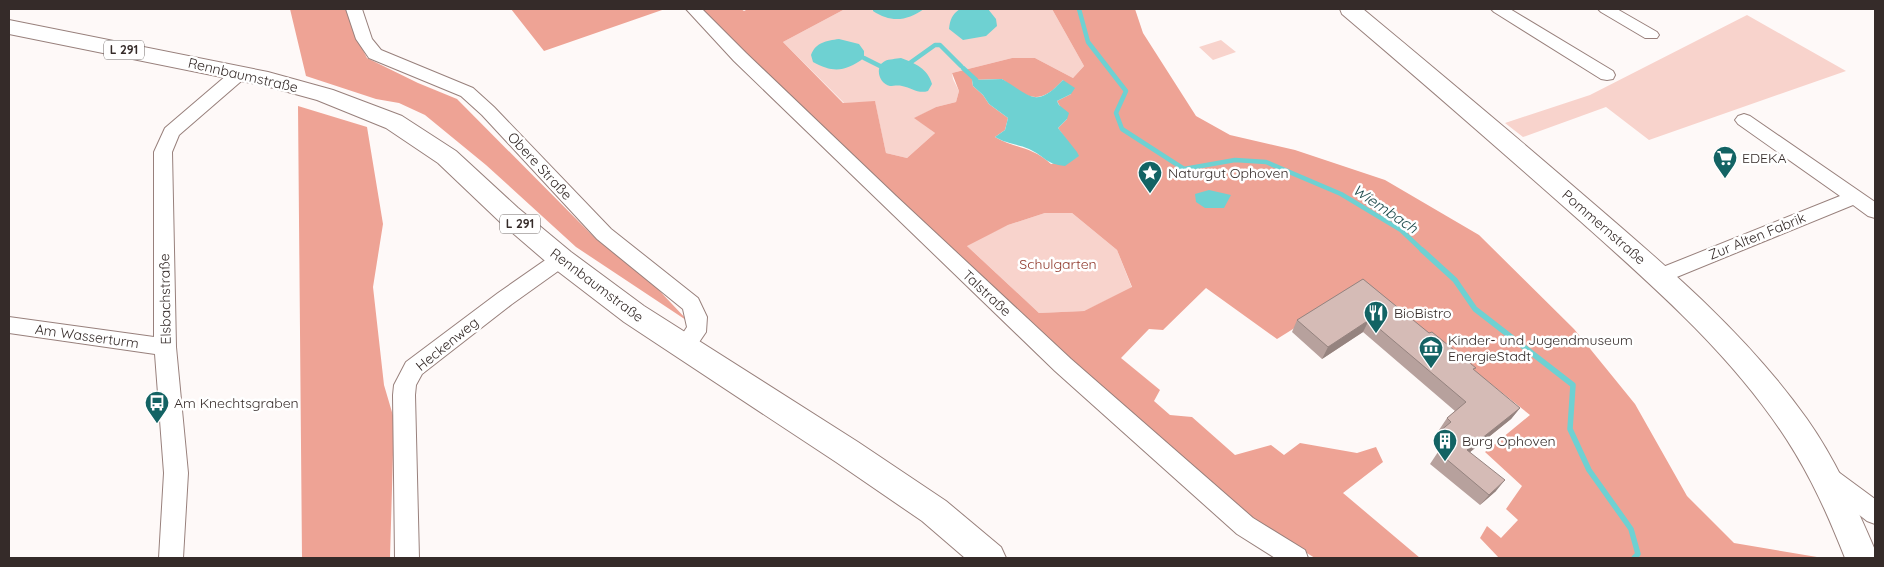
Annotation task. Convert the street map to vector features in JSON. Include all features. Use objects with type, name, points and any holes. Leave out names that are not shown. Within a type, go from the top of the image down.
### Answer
[{"type":"main road","name":"Pommernstraße","points":[[1350,9],[1499,135],[1660,276],[1721,335],[1755,372],[1790,418],[1825,474],[1862,558]]},
{"type":"main road","name":"Rennbaumstraße","points":[[9,27],[240,73],[325,95],[394,122],[448,158],[561,259],[634,314],[847,452],[934,511],[989,558]]},
{"type":"street","name":"Obere Straße","points":[[354,9],[363,38],[371,51],[383,58],[467,92],[488,111],[604,234],[691,304],[698,317],[696,333],[684,348]]},
{"type":"street","name":"Talstraße","points":[[694,9],[740,57],[888,201],[1063,365],[1245,526],[1296,558]]},
{"type":"street","points":[[1500,9],[1607,75]]},
{"type":"street","points":[[1606,9],[1651,35]]},
{"type":"street","name":"Elsbachstraße","points":[[171,558],[176,473],[165,347],[162,152],[171,132],[240,73]]},
{"type":"street","points":[[1744,120],[1875,211]]},
{"type":"street","name":"Zur Alten Fabrik","points":[[1660,276],[1855,197]]},
{"type":"street","name":"Heckenweg","points":[[406,558],[404,395],[409,377],[414,368],[535,276],[561,259]]},
{"type":"street","name":"Am Wasserturm","points":[[9,325],[165,347]]},
{"type":"street","points":[[1825,474],[1875,514]]},
{"type":"green space","points":[[845,9],[1052,9],[1084,66],[1073,78],[1035,58],[1012,58],[952,73],[959,91],[956,102],[936,107],[915,118],[935,133],[907,158],[886,153],[875,102],[844,103],[783,42]]},
{"type":"green space","points":[[1747,15],[1846,71],[1649,140],[1606,107],[1523,137],[1505,123],[1590,95]]},
{"type":"green space","points":[[1221,40],[1236,52],[1213,60],[1199,47]]},
{"type":"green space","name":"Schulgarten","points":[[1045,213],[1072,213],[1117,250],[1132,288],[1084,311],[1039,313],[966,245],[1008,225]]},
{"type":"shaded area","points":[[290,9],[348,9],[354,32],[367,58],[418,83],[457,99],[595,238],[654,285],[689,322],[576,247],[486,165],[425,115],[399,103],[376,99],[306,76]]},
{"type":"shaded area","points":[[511,9],[665,9],[544,51]]},
{"type":"shaded area","points":[[700,9],[741,9],[744,11],[748,9],[845,9],[783,42],[843,103],[875,101],[886,153],[907,158],[935,133],[914,118],[936,107],[956,102],[959,91],[952,73],[1012,58],[1035,58],[1073,78],[1084,66],[1052,9],[1135,9],[1143,33],[1196,116],[1230,135],[1295,150],[1385,180],[1479,235],[1574,329],[1635,404],[1687,496],[1734,543],[1823,558],[1499,558],[1480,538],[1487,526],[1501,538],[1518,520],[1506,509],[1522,486],[1485,452],[1530,415],[1365,284],[1277,339],[1206,288],[1163,330],[1149,329],[1121,358],[1160,390],[1154,401],[1170,415],[1192,417],[1235,455],[1271,445],[1284,455],[1300,443],[1357,453],[1376,447],[1383,462],[1343,493],[1420,558],[1315,558],[1254,521],[1068,359],[743,54]],"holes":[[[1002,79],[1019,91],[1033,97],[1047,94],[1063,80],[1071,94],[1057,101],[1067,119],[1058,128],[1078,156],[1074,159],[1051,164],[1037,154],[995,137],[1005,130],[1008,118],[989,104],[973,86],[972,80]],[[1045,213],[1072,213],[1117,250],[1132,287],[1084,311],[1039,313],[967,246],[1008,225]]]},
{"type":"shaded area","points":[[298,106],[367,127],[383,224],[373,287],[384,385],[394,419],[390,558],[302,558]]},
{"type":"water","points":[[873,9],[924,9],[905,18],[893,19],[880,15],[873,11]]},
{"type":"water","points":[[960,9],[988,9],[996,19],[997,26],[986,36],[963,40],[949,29],[952,18]]},
{"type":"water","points":[[839,39],[859,44],[864,51],[864,58],[851,66],[839,69],[827,68],[813,62],[811,55],[816,47]]},
{"type":"water","points":[[901,58],[916,64],[924,70],[932,84],[928,91],[921,92],[906,87],[890,86],[883,82],[879,75],[882,64],[887,60]]},
{"type":"water","points":[[1002,79],[1032,97],[1046,95],[1063,80],[1075,88],[1071,94],[1057,101],[1069,113],[1067,119],[1058,128],[1079,156],[1065,166],[1058,165],[1049,162],[1029,149],[995,137],[1005,130],[1008,118],[989,104],[973,86],[972,80]]},
{"type":"water","points":[[1209,190],[1231,195],[1224,208],[1205,208],[1196,202],[1195,194]]},
{"type":"building","points":[[1363,279],[1429,333],[1432,332],[1476,368],[1473,369],[1520,408],[1467,450],[1505,480],[1489,495],[1438,452],[1451,439],[1440,431],[1451,422],[1447,418],[1466,402],[1369,320],[1328,347],[1297,320]]},
{"type":"waterway","name":"Wiembach","points":[[1079,9],[1088,42],[1126,91],[1116,113],[1122,129],[1184,169],[1235,160],[1266,162],[1341,194],[1401,230],[1423,251]]},
{"type":"waterway","points":[[907,65],[935,45],[940,45],[961,66]]},
{"type":"waterway","points":[[864,58],[880,66],[887,66]]},
{"type":"waterway","points":[[963,68],[976,80]]},
{"type":"waterway","name":"Wiembach","points":[[1422,250],[1455,280],[1475,309],[1573,385],[1570,429],[1589,470],[1631,529],[1638,554],[1634,558]]},
{"type":"place","name":"EDEKA","points":[[1725,179]]},
{"type":"place","name":"Naturgut Ophoven","points":[[1150,194]]},
{"type":"place","name":"BioBistro","points":[[1376,334]]},
{"type":"place","name":"Kinder- und Jugendmuseum EnergieStadt","points":[[1431,369]]},
{"type":"place","name":"Am Knechtsgraben","points":[[157,424]]},
{"type":"place","name":"Burg Ophoven","points":[[1445,462]]}]
